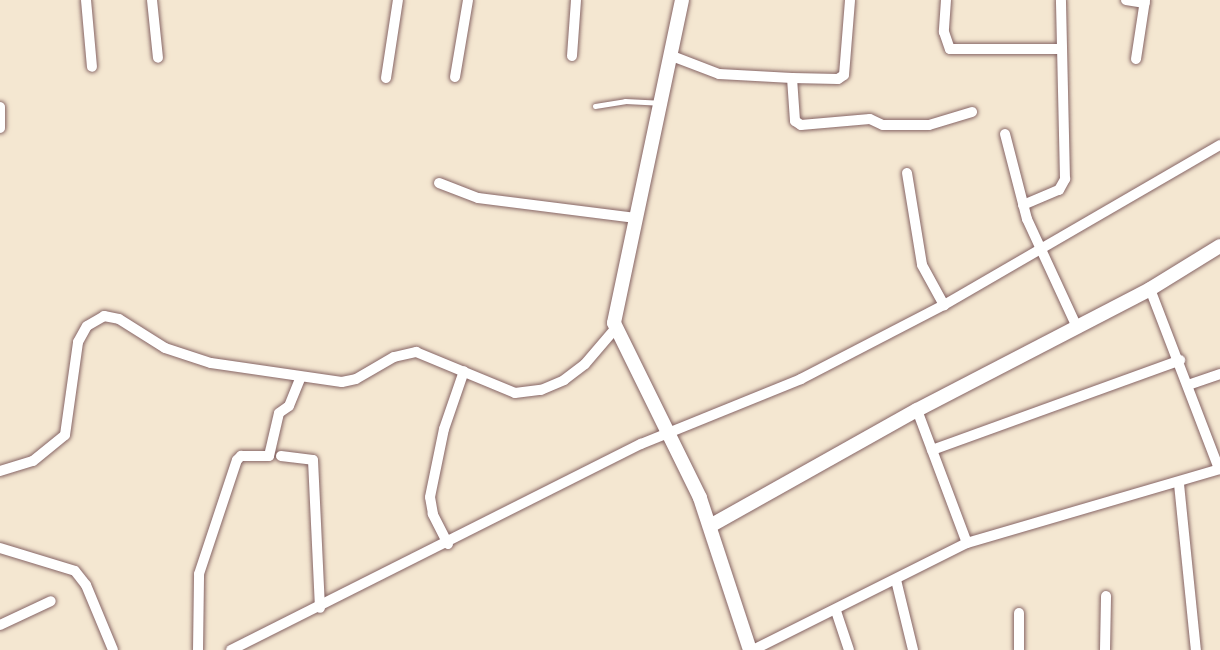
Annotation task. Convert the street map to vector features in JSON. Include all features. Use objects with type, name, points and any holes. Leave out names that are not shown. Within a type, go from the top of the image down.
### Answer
[{"type":"street","points":[[86,0],[92,67]]},
{"type":"street","points":[[152,0],[158,58]]},
{"type":"street","points":[[386,78],[398,0]]},
{"type":"street","points":[[455,77],[468,0]]},
{"type":"street","points":[[572,56],[576,0]]},
{"type":"street","points":[[682,0],[662,103],[614,318],[615,328],[694,482],[751,650],[836,611],[967,543],[1179,484],[1220,469],[1180,360],[1150,289]]},
{"type":"street","points":[[672,56],[719,74],[841,78],[850,0]]},
{"type":"street","points":[[946,0],[944,32],[950,49],[1060,49]]},
{"type":"street","points":[[1023,205],[1059,190],[1065,179],[1060,0]]},
{"type":"street","points":[[1126,0],[1145,2],[1136,59]]},
{"type":"street","points":[[792,78],[795,121],[801,125],[870,119],[883,124],[929,125],[972,112]]},
{"type":"street","points":[[0,107],[0,128]]},
{"type":"street","points":[[1005,134],[1023,205],[1065,308],[1077,327]]},
{"type":"street","points":[[231,650],[448,544],[641,444],[670,435],[792,383],[944,305],[1220,144]]},
{"type":"street","points":[[908,173],[922,265],[944,305]]},
{"type":"street","points":[[439,183],[478,198],[636,218]]},
{"type":"street","points":[[710,526],[917,410],[1150,289],[1220,246]]},
{"type":"street","points":[[0,471],[33,461],[65,435],[78,342],[87,326],[104,316],[119,319],[165,348],[185,356],[300,377],[349,380],[394,357],[416,352],[464,371],[502,390],[541,390],[564,380],[585,364],[615,328]]},
{"type":"street","points":[[932,450],[1180,360]]},
{"type":"street","points":[[448,544],[433,514],[430,497],[444,429],[464,371]]},
{"type":"street","points":[[1188,385],[1220,374]]},
{"type":"street","points":[[198,650],[199,574],[237,459],[241,456],[269,456],[279,413],[289,406],[300,377]]},
{"type":"street","points":[[917,410],[967,543]]},
{"type":"street","points":[[281,456],[313,460],[320,608]]},
{"type":"street","points":[[1179,484],[1196,650]]},
{"type":"street","points":[[0,548],[75,571],[86,585],[113,650]]},
{"type":"street","points":[[897,580],[913,650]]},
{"type":"street","points":[[1105,650],[1106,596]]},
{"type":"street","points":[[0,626],[51,601]]},
{"type":"street","points":[[836,611],[849,650]]},
{"type":"street","points":[[1019,613],[1019,650]]},
{"type":"lane","points":[[596,106],[625,101],[662,103]]}]
